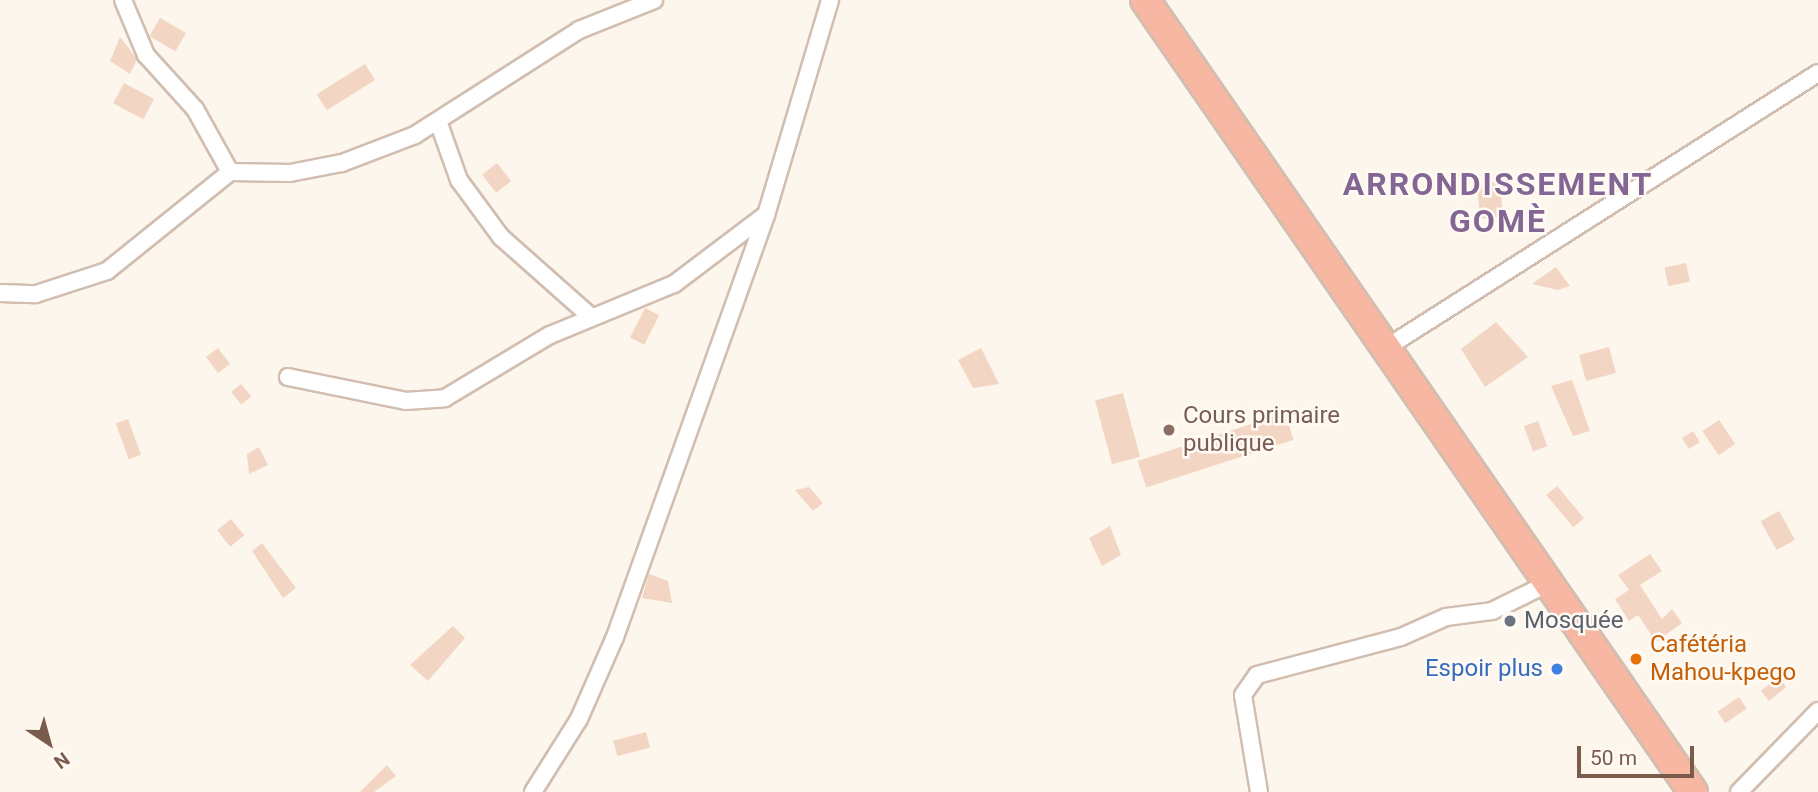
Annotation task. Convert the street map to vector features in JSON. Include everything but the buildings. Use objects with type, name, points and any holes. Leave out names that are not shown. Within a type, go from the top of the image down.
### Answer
[{"type":"highway","points":[[1145,0],[1389,346],[1693,792]]},
{"type":"street","points":[[123,0],[146,55],[195,108],[230,172]]},
{"type":"street","points":[[0,293],[36,294],[107,271],[230,172],[290,173],[342,163],[438,121],[579,30],[654,0]]},
{"type":"street","points":[[533,792],[579,719],[615,637],[766,215],[830,0]]},
{"type":"street","points":[[1389,346],[1818,73]]},
{"type":"street","points":[[438,121],[458,180],[501,237],[590,316]]},
{"type":"street","points":[[288,377],[425,403],[445,398],[590,316],[640,303],[674,284],[766,215]]},
{"type":"street","points":[[1259,792],[1243,695],[1257,675],[1401,637],[1454,615],[1492,611],[1549,583]]},
{"type":"street","points":[[1739,792],[1818,710]]},
{"type":"place","name":"Cours primaire publique","points":[[1169,430]]},
{"type":"place","name":"Mosquée","points":[[1510,621]]},
{"type":"place","name":"Cafétéria Mahou-kpego","points":[[1636,659]]},
{"type":"place","name":"Espoir plus","points":[[1557,669]]},
{"type":"district","name":"ARRONDISSEMENT GOMÈ","points":[[1498,204]]}]
